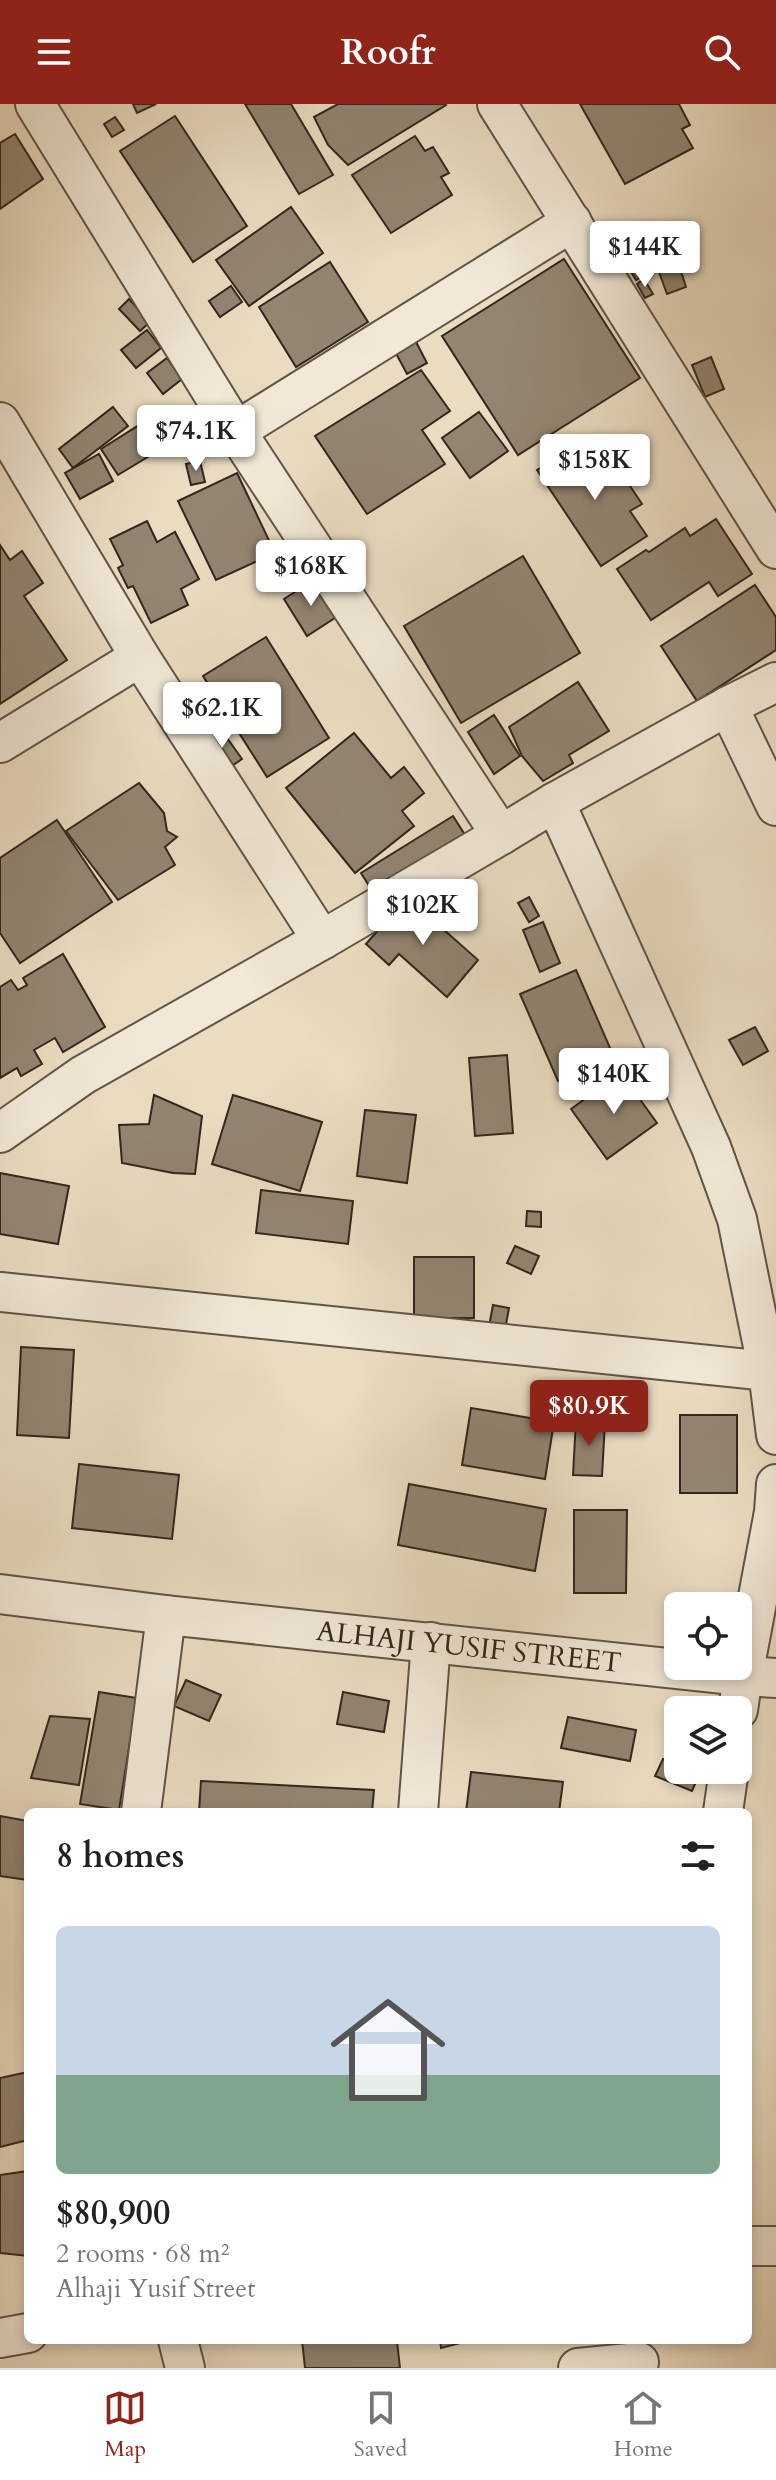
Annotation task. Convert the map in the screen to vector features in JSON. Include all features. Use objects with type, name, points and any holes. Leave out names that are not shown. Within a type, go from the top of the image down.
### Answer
[{"type":"street","points":[[35,104],[236,431],[501,835]]},
{"type":"street","points":[[497,104],[776,549]]},
{"type":"street","points":[[236,431],[572,222]]},
{"type":"street","points":[[0,422],[140,657],[322,940]]},
{"type":"street","points":[[0,743],[140,657]]},
{"type":"street","points":[[0,1133],[83,1075],[322,940],[555,802],[776,682]]},
{"type":"street","points":[[728,706],[776,806]]},
{"type":"street","points":[[555,802],[711,1147],[737,1219],[768,1371],[776,1435]]},
{"type":"street","points":[[0,1292],[768,1371]]},
{"type":"street","name":"ALHAJI YUSIF STREET","points":[[0,1594],[166,1615],[431,1642],[752,1688],[776,1484]]},
{"type":"street","points":[[142,1808],[166,1615]]},
{"type":"street","points":[[418,1808],[431,1642]]},
{"type":"street","points":[[724,1808],[727,1784]]},
{"type":"street","points":[[752,2246],[776,2246]]},
{"type":"street","points":[[0,2338],[24,2334]]},
{"type":"street","points":[[179,2344],[185,2368]]},
{"type":"street","points":[[578,2368],[640,2357]]},
{"type":"building","points":[[133,104],[156,104],[137,113]]},
{"type":"building","points":[[245,104],[291,104],[333,175],[299,194]]},
{"type":"building","points":[[338,104],[446,105],[348,165],[328,145],[314,117]]},
{"type":"building","points":[[580,104],[679,104],[690,125],[682,129],[693,148],[625,184]]},
{"type":"building","points":[[175,116],[247,226],[193,262],[120,151]]},
{"type":"building","points":[[115,117],[124,130],[112,137],[104,124]]},
{"type":"building","points":[[15,134],[43,179],[0,209],[0,143]]},
{"type":"building","points":[[415,136],[425,151],[433,147],[449,173],[441,177],[452,195],[391,233],[352,175]]},
{"type":"building","points":[[291,207],[323,253],[249,306],[216,260]]},
{"type":"building","points":[[641,258],[649,272],[636,280],[628,266]]},
{"type":"building","points":[[564,259],[640,378],[518,455],[442,336]]},
{"type":"building","points":[[330,262],[368,322],[296,367],[259,307]]},
{"type":"building","points":[[679,265],[686,287],[667,294],[659,272]]},
{"type":"building","points":[[644,279],[653,294],[645,298],[637,284]]},
{"type":"building","points":[[231,286],[242,302],[220,317],[209,301]]},
{"type":"building","points":[[129,299],[150,322],[140,331],[119,309]]},
{"type":"building","points":[[147,330],[161,348],[136,368],[121,350]]},
{"type":"building","points":[[413,336],[427,363],[407,374],[392,346]]},
{"type":"building","points":[[711,357],[724,389],[705,397],[692,365]]},
{"type":"building","points":[[167,358],[182,379],[163,394],[147,373]]},
{"type":"building","points":[[421,370],[450,411],[422,430],[445,464],[367,514],[315,436]]},
{"type":"building","points":[[113,407],[128,426],[73,468],[59,449]]},
{"type":"building","points":[[479,412],[508,451],[470,478],[442,438]]},
{"type":"building","points":[[144,422],[161,449],[118,475],[101,449]]},
{"type":"building","points":[[583,440],[606,475],[618,468],[642,504],[630,511],[647,536],[601,566],[537,470]]},
{"type":"building","points":[[99,454],[113,481],[80,499],[65,473]]},
{"type":"building","points":[[200,461],[205,482],[191,485],[186,464]]},
{"type":"building","points":[[237,473],[275,553],[216,580],[178,501]]},
{"type":"building","points":[[716,519],[752,574],[718,596],[709,582],[651,620],[617,569],[685,528],[690,536]]},
{"type":"building","points":[[147,521],[157,542],[175,532],[199,579],[181,589],[188,605],[151,623],[133,586],[128,588],[118,568],[123,565],[110,539]]},
{"type":"building","points":[[0,545],[10,560],[22,551],[43,583],[24,596],[67,660],[0,704]]},
{"type":"building","points":[[523,556],[580,653],[461,723],[404,626]]},
{"type":"building","points":[[315,579],[338,616],[307,636],[284,599]]},
{"type":"building","points":[[755,585],[776,617],[776,650],[697,701],[661,646]]},
{"type":"building","points":[[266,637],[329,738],[267,777],[203,676]]},
{"type":"building","points":[[578,682],[609,731],[569,755],[573,763],[543,781],[522,756],[509,727]]},
{"type":"building","points":[[494,715],[520,756],[494,774],[468,732]]},
{"type":"building","points":[[220,728],[242,759],[223,772],[202,740]]},
{"type":"building","points":[[354,733],[391,778],[404,767],[424,793],[402,811],[414,826],[355,873],[286,788]]},
{"type":"building","points":[[139,783],[164,813],[167,831],[177,837],[165,847],[175,865],[118,900],[66,831]]},
{"type":"building","points":[[453,816],[465,835],[373,892],[361,873]]},
{"type":"building","points":[[57,820],[112,902],[20,963],[0,933],[0,858]]},
{"type":"building","points":[[407,897],[478,960],[447,997],[399,954],[389,965],[366,944]]},
{"type":"building","points":[[529,897],[539,916],[529,922],[518,903]]},
{"type":"building","points":[[543,922],[560,963],[540,972],[523,930]]},
{"type":"building","points":[[63,954],[105,1027],[63,1052],[55,1038],[34,1050],[42,1064],[21,1076],[17,1068],[0,1078],[0,987],[11,980],[18,990],[27,985],[23,978]]},
{"type":"building","points":[[576,970],[614,1057],[558,1081],[520,994]]},
{"type":"building","points":[[755,1027],[768,1051],[743,1065],[729,1040]]},
{"type":"building","points":[[507,1055],[513,1133],[475,1136],[469,1058]]},
{"type":"building","points":[[621,1073],[657,1123],[607,1159],[571,1109]]},
{"type":"building","points":[[154,1095],[202,1116],[195,1174],[122,1163],[119,1125],[149,1124]]},
{"type":"building","points":[[233,1095],[322,1122],[300,1191],[212,1164]]},
{"type":"building","points":[[365,1110],[416,1115],[407,1183],[357,1176]]},
{"type":"building","points":[[0,1173],[69,1186],[58,1244],[0,1234]]},
{"type":"building","points":[[261,1190],[353,1201],[348,1244],[256,1233]]},
{"type":"building","points":[[527,1211],[541,1212],[541,1227],[526,1226]]},
{"type":"building","points":[[515,1246],[539,1256],[531,1274],[507,1263]]},
{"type":"building","points":[[414,1257],[474,1257],[474,1318],[414,1318]]},
{"type":"building","points":[[493,1305],[509,1308],[504,1335],[488,1332]]},
{"type":"building","points":[[21,1347],[74,1350],[69,1438],[17,1435]]},
{"type":"building","points":[[471,1408],[554,1422],[545,1479],[462,1465]]},
{"type":"building","points":[[680,1415],[737,1415],[737,1493],[680,1493]]},
{"type":"building","points":[[576,1420],[605,1422],[602,1476],[573,1475]]},
{"type":"building","points":[[79,1464],[179,1475],[172,1539],[72,1528]]},
{"type":"building","points":[[409,1484],[546,1509],[535,1571],[398,1545]]},
{"type":"building","points":[[574,1510],[627,1510],[626,1593],[574,1593]]},
{"type":"building","points":[[186,1680],[221,1695],[209,1721],[174,1706]]},
{"type":"building","points":[[99,1692],[137,1698],[119,1808],[80,1804]]},
{"type":"building","points":[[343,1692],[389,1701],[384,1732],[337,1724]]},
{"type":"building","points":[[50,1716],[90,1719],[79,1785],[31,1778]]},
{"type":"building","points":[[568,1717],[636,1730],[630,1761],[561,1748]]},
{"type":"building","points":[[663,1759],[664,1759],[664,1780],[655,1776]]},
{"type":"building","points":[[471,1772],[563,1782],[560,1808],[466,1808]]},
{"type":"building","points":[[201,1781],[374,1790],[372,1808],[199,1808]]},
{"type":"building","points":[[675,1784],[695,1784],[692,1791]]},
{"type":"building","points":[[0,1816],[24,1820],[24,1879],[0,1876]]},
{"type":"building","points":[[24,2073],[24,2141],[0,2147],[0,2078]]},
{"type":"building","points":[[24,2172],[24,2256],[0,2253],[0,2175]]},
{"type":"building","points":[[302,2344],[397,2344],[400,2368],[305,2368]]}]
